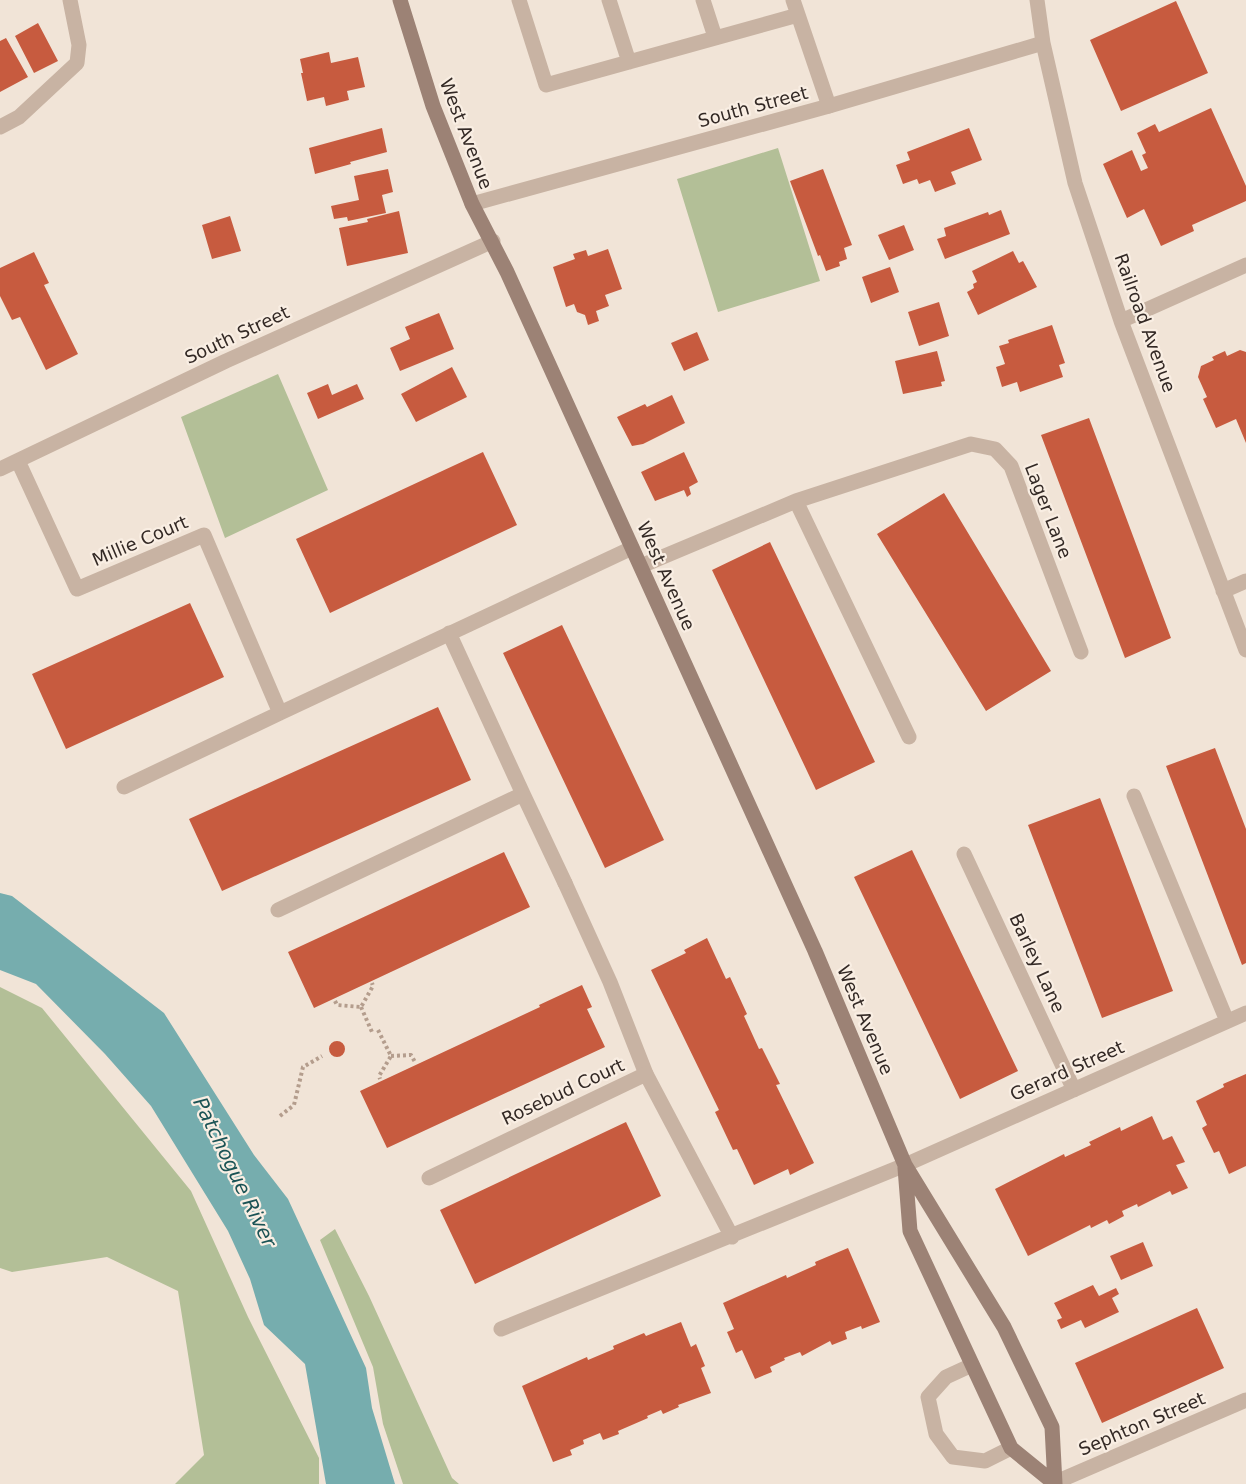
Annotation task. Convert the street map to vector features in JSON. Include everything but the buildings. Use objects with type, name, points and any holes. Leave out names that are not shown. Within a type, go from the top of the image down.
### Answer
[{"type":"main road","name":"West Avenue","points":[[399,0],[433,106],[472,204],[493,241],[815,951],[905,1165],[1004,1327],[1052,1427],[1054,1484]]},
{"type":"main road","name":"West Avenue","points":[[905,1165],[910,1231],[972,1365],[1011,1448],[1054,1484]]},
{"type":"street","points":[[0,127],[19,117],[77,63],[79,45],[70,0]]},
{"type":"street","points":[[519,0],[546,85],[798,15]]},
{"type":"street","points":[[609,0],[629,62]]},
{"type":"street","points":[[703,0],[716,37]]},
{"type":"street","points":[[793,0],[829,106]]},
{"type":"street","name":"Railroad Avenue","points":[[1036,0],[1043,43],[1075,183],[1121,321],[1246,650]]},
{"type":"street","name":"South Street","points":[[472,204],[829,106],[1043,43]]},
{"type":"street","name":"South Street","points":[[0,469],[226,361],[493,241]]},
{"type":"street","points":[[1121,321],[1246,265]]},
{"type":"street","name":"Lager Lane","points":[[641,566],[796,501],[971,444],[995,449],[1011,466],[1081,652]]},
{"type":"street","name":"Millie Court","points":[[18,461],[77,589],[204,535],[280,713]]},
{"type":"street","points":[[796,501],[909,737]]},
{"type":"street","points":[[124,787],[632,548]]},
{"type":"street","points":[[1223,591],[1246,581]]},
{"type":"street","points":[[449,633],[610,982],[646,1074]]},
{"type":"street","points":[[278,910],[523,794]]},
{"type":"street","points":[[1134,796],[1227,1021]]},
{"type":"street","name":"Barley Lane","points":[[964,854],[1074,1089]]},
{"type":"street","name":"Gerard Street","points":[[905,1165],[1246,1013]]},
{"type":"street","name":"Rosebud Court","points":[[429,1178],[646,1074],[732,1237]]},
{"type":"street","points":[[501,1329],[905,1165]]},
{"type":"street","points":[[972,1365],[946,1377],[928,1397],[936,1434],[953,1457],[985,1461],[1011,1448]]},
{"type":"street","name":"Sephton Street","points":[[1054,1484],[1246,1400]]},
{"type":"path","points":[[361,1007],[373,986],[372,982]]},
{"type":"path","points":[[335,1001],[337,1005],[361,1007]]},
{"type":"path","points":[[361,1007],[372,1032]]},
{"type":"path","points":[[378,1030],[391,1056]]},
{"type":"path","points":[[391,1056],[411,1055],[415,1062]]},
{"type":"path","points":[[280,1116],[294,1104],[303,1067],[322,1056]]},
{"type":"path","points":[[380,1079],[379,1076],[391,1056]]},
{"type":"green space","points":[[778,148],[820,281],[718,312],[677,179]]},
{"type":"green space","points":[[278,374],[328,490],[225,538],[181,417]]},
{"type":"green space","points":[[0,987],[42,1008],[191,1191],[248,1317],[319,1458],[319,1484],[175,1484],[204,1455],[178,1291],[107,1257],[12,1272],[0,1268]]},
{"type":"green space","points":[[335,1229],[369,1296],[452,1478],[459,1484],[403,1484],[383,1424],[373,1367],[320,1240]]},
{"type":"water","name":"Patchogue River","points":[[0,893],[12,896],[164,1013],[254,1155],[288,1199],[366,1368],[372,1408],[395,1484],[326,1484],[305,1364],[264,1325],[250,1279],[228,1231],[151,1106],[105,1054],[36,984],[0,970]]}]
